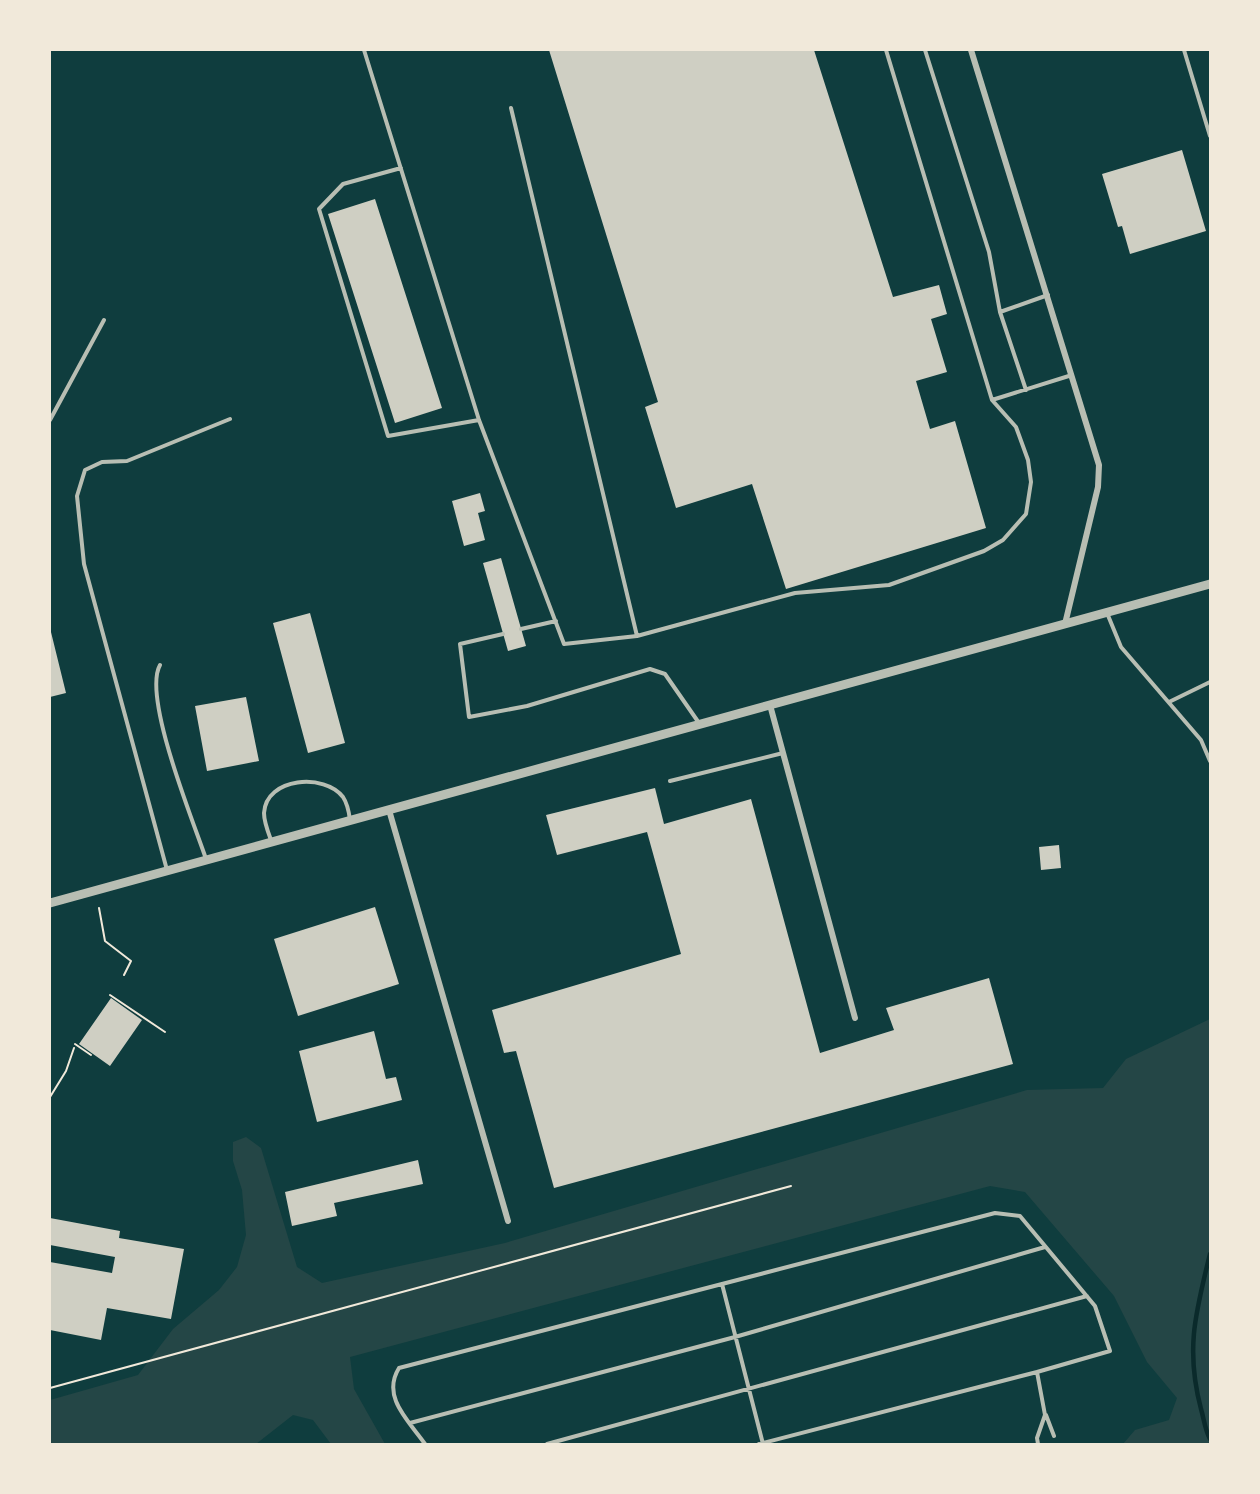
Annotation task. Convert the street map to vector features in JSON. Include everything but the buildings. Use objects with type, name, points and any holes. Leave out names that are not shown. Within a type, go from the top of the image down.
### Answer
[{"type":"street","points":[[971,50],[1073,375],[1100,472],[1065,624]]},
{"type":"street","points":[[50,903],[1210,584]]},
{"type":"street","points":[[770,705],[855,1018]]},
{"type":"street","points":[[389,810],[508,1221]]},
{"type":"lane","points":[[364,50],[479,420],[564,644],[637,636],[795,592],[889,585],[984,551],[1004,540],[1026,514],[1031,482],[1028,460],[1016,427],[992,400],[886,50]]},
{"type":"lane","points":[[925,50],[989,252],[1000,312],[1026,390]]},
{"type":"lane","points":[[1184,50],[1210,136]]},
{"type":"lane","points":[[511,108],[637,636]]},
{"type":"lane","points":[[401,168],[343,184],[319,209],[388,436],[479,420]]},
{"type":"lane","points":[[1000,312],[1048,295]]},
{"type":"lane","points":[[50,420],[104,320]]},
{"type":"lane","points":[[992,400],[1073,375]]},
{"type":"lane","points":[[167,871],[84,564],[77,495],[85,470],[93,466],[102,462],[127,461],[230,420]]},
{"type":"lane","points":[[1107,612],[1121,647],[1201,740],[1210,761]]},
{"type":"lane","points":[[521,629],[556,621]]},
{"type":"lane","points":[[503,634],[460,644],[469,717],[527,706],[650,669],[665,674],[700,724]]},
{"type":"lane","points":[[160,665],[157,685],[161,718],[180,791],[207,860]]},
{"type":"lane","points":[[1169,702],[1210,682]]},
{"type":"lane","points":[[670,781],[783,753]]},
{"type":"lane","points":[[272,842],[266,822],[266,805],[276,791],[301,782],[325,783],[336,790],[343,798],[351,820]]},
{"type":"lane","points":[[425,1444],[393,1398],[392,1379],[399,1368],[722,1284],[996,1213],[1020,1216],[1087,1296],[1095,1306],[1110,1351],[762,1444],[722,1284]]},
{"type":"lane","points":[[410,1423],[735,1336],[1046,1247]]},
{"type":"lane","points":[[547,1444],[1087,1296]]},
{"type":"lane","points":[[1037,1372],[1046,1415],[1054,1436]]},
{"type":"lane","points":[[1038,1444],[1037,1438],[1046,1415]]},
{"type":"path","points":[[99,908],[105,941],[130,961],[124,975]]},
{"type":"path","points":[[110,994],[165,1032]]},
{"type":"path","points":[[50,1097],[66,1071],[75,1046],[91,1055]]},
{"type":"path","points":[[50,1388],[791,1186]]},
{"type":"shaded area","points":[[1210,1019],[1210,1444],[1123,1444],[1135,1430],[1169,1420],[1177,1398],[1147,1362],[1114,1296],[1025,1192],[990,1186],[350,1357],[354,1389],[385,1444],[331,1444],[313,1420],[293,1415],[256,1444],[50,1444],[50,1400],[138,1375],[173,1329],[219,1290],[237,1267],[246,1235],[242,1190],[233,1161],[233,1142],[246,1137],[261,1148],[297,1267],[322,1283],[505,1243],[1027,1090],[1103,1088],[1126,1059]]},
{"type":"waterway","points":[[1210,1254],[1200,1294],[1193,1349],[1196,1387],[1210,1439]]}]
